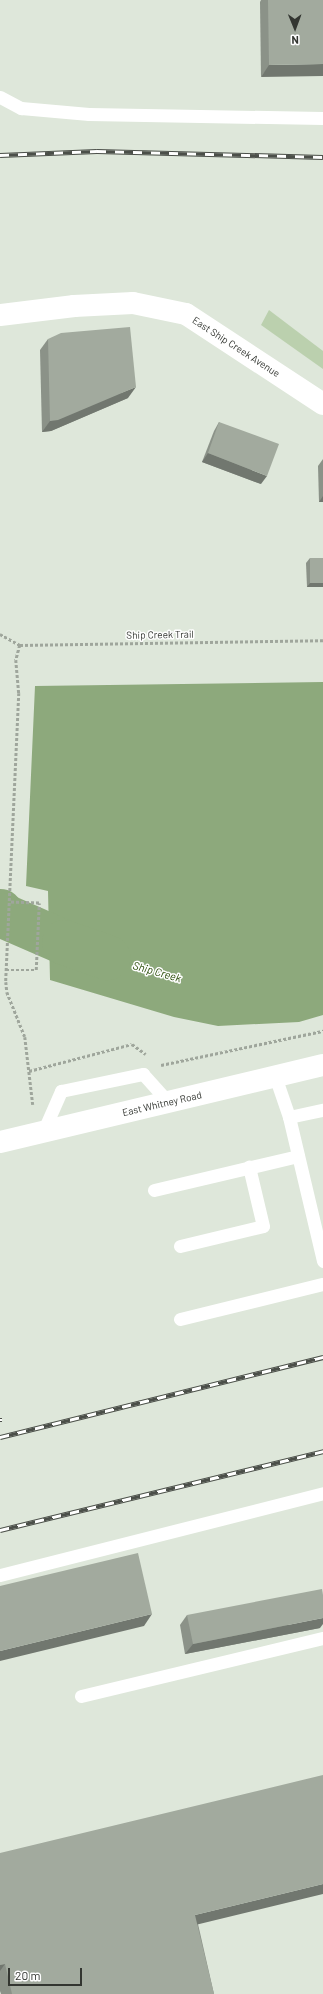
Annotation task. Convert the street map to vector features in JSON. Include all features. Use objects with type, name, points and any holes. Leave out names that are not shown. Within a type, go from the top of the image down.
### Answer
[{"type":"street","name":"East Ship Creek Avenue","points":[[0,315],[74,306],[133,303],[186,314],[323,404]]},
{"type":"street","name":"East Whitney Road","points":[[0,1142],[323,1065]]},
{"type":"lane","points":[[0,97],[21,108],[89,114],[323,118]]},
{"type":"lane","points":[[40,1133],[61,1091],[142,1074],[168,1102]]},
{"type":"lane","points":[[276,1076],[298,1156],[323,1261]]},
{"type":"lane","points":[[288,1117],[323,1110]]},
{"type":"lane","points":[[154,1190],[298,1156]]},
{"type":"lane","points":[[180,1246],[263,1226],[249,1167]]},
{"type":"lane","points":[[180,1319],[323,1284]]},
{"type":"lane","points":[[0,1575],[323,1493]]},
{"type":"lane","points":[[81,1696],[323,1638]]},
{"type":"path","name":"Ship Creek Trail","points":[[0,634],[20,645],[323,640]]},
{"type":"path","points":[[20,645],[16,660],[19,694],[6,982],[7,992],[25,1037],[29,1071],[40,1133]]},
{"type":"path","points":[[6,970],[36,970],[39,903],[10,902]]},
{"type":"path","points":[[155,1061],[160,1066],[323,1031]]},
{"type":"path","points":[[29,1071],[132,1044],[149,1057]]},
{"type":"shaded area","points":[[269,310],[323,351],[323,369],[261,325]]},
{"type":"water","points":[[323,682],[323,1015],[299,1022],[218,1026],[174,1017],[50,980],[48,891],[26,886],[35,686]]},
{"type":"building","points":[[268,0],[323,0],[323,64],[269,65]]},
{"type":"building","points":[[130,327],[136,387],[58,420],[50,421],[48,339],[61,333]]},
{"type":"building","points":[[219,422],[279,444],[267,476],[208,453]]},
{"type":"building","points":[[310,558],[323,558],[323,583],[310,583]]},
{"type":"building","points":[[138,1553],[152,1614],[0,1651],[0,1586]]},
{"type":"building","points":[[322,1589],[323,1618],[193,1644],[187,1615]]},
{"type":"building","points":[[323,1775],[323,1884],[195,1915],[214,1994],[12,1994],[5,1964],[0,1965],[0,1853]]},
{"type":"waterway","name":"Ship Creek","points":[[0,911],[2,915],[64,942],[107,957]]},
{"type":"railway","points":[[0,155],[97,151],[323,157]]},
{"type":"railway","points":[[0,1437],[323,1357]]},
{"type":"railway","points":[[0,1530],[323,1451]]}]
